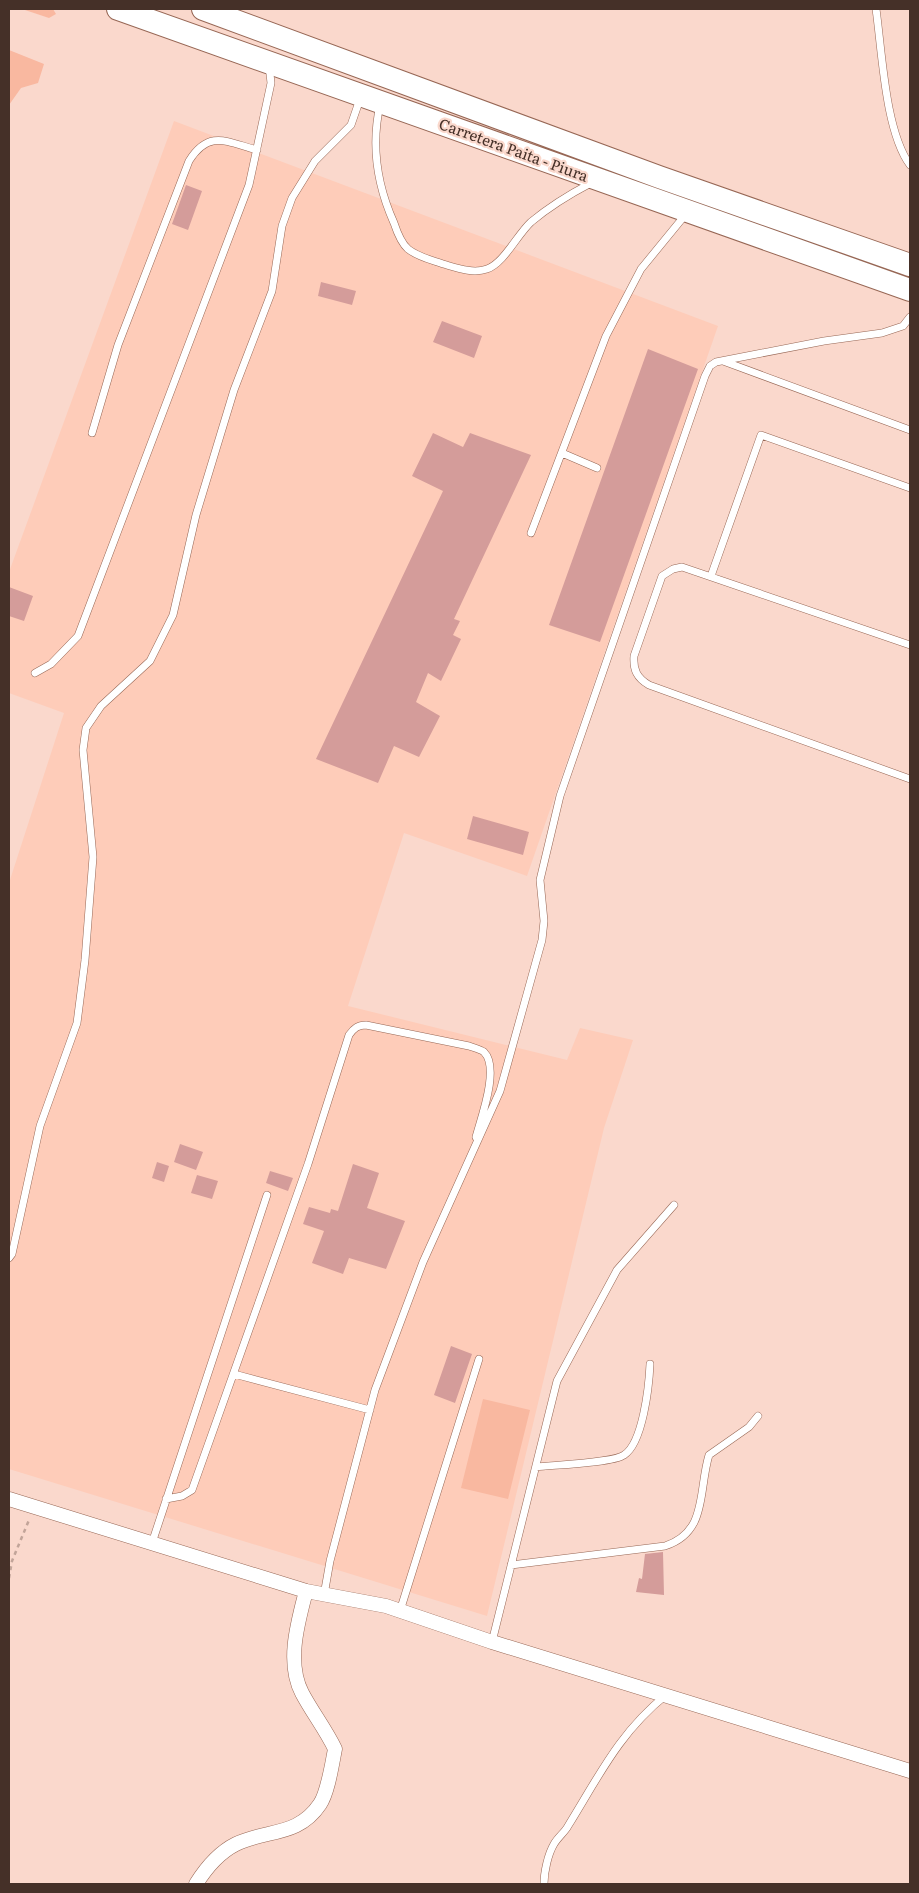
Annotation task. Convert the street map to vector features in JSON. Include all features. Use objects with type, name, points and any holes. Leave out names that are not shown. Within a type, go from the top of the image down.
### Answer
[{"type":"highway","name":"Carretera Paita - Piura","points":[[118,9],[910,290]]},
{"type":"highway","name":"Carretera Paita - Piura","points":[[203,9],[650,173],[910,265]]},
{"type":"street","points":[[9,1499],[306,1591],[359,1600],[400,1611],[492,1642],[910,1771]]},
{"type":"street","points":[[196,1884],[217,1857],[235,1844],[284,1831],[300,1824],[309,1818],[321,1803],[336,1749],[301,1692],[295,1662],[294,1635],[306,1591]]},
{"type":"lane","points":[[876,9],[893,123],[905,157],[910,165]]},
{"type":"lane","points":[[35,673],[51,664],[78,636],[249,185],[270,83],[268,62]]},
{"type":"lane","points":[[371,98],[379,180],[386,206],[403,244],[416,255],[456,268],[477,271],[489,268],[500,260],[512,242],[530,223],[554,204],[599,179]]},
{"type":"lane","points":[[9,1258],[12,1254],[40,1126],[77,1023],[85,960],[93,857],[83,750],[86,728],[101,706],[150,662],[173,615],[196,515],[234,390],[272,290],[282,226],[292,198],[315,161],[351,125],[371,98]]},
{"type":"lane","points":[[92,433],[118,345],[189,161],[199,147],[209,140],[217,140],[257,150]]},
{"type":"lane","points":[[531,533],[606,336],[641,270],[689,211]]},
{"type":"lane","points":[[324,1595],[330,1561],[375,1390],[422,1262],[500,1091],[542,940],[544,921],[540,880],[560,796],[705,376],[710,366],[722,361],[824,341],[882,333],[903,326],[910,317]]},
{"type":"lane","points":[[722,361],[910,430]]},
{"type":"lane","points":[[711,576],[761,436],[910,488]]},
{"type":"lane","points":[[562,453],[597,468]]},
{"type":"lane","points":[[910,645],[682,567],[673,569],[662,576],[634,656],[634,671],[642,681],[910,779]]},
{"type":"lane","points":[[166,1499],[182,1496],[192,1490],[308,1164],[349,1035],[354,1029],[359,1025],[366,1025],[469,1046],[483,1051],[489,1060],[489,1088],[470,1156]]},
{"type":"lane","points":[[152,1544],[267,1195]]},
{"type":"lane","points":[[492,1642],[557,1382],[617,1270],[674,1205]]},
{"type":"lane","points":[[400,1611],[479,1359]]},
{"type":"lane","points":[[536,1466],[609,1459],[624,1455],[636,1439],[644,1409],[650,1364]]},
{"type":"lane","points":[[234,1374],[370,1410]]},
{"type":"lane","points":[[511,1565],[665,1546],[680,1541],[697,1519],[709,1455],[749,1427],[758,1416]]},
{"type":"lane","points":[[544,1884],[554,1844],[568,1828],[604,1765],[638,1719],[666,1695]]},
{"type":"path","points":[[9,1578],[22,1534],[30,1517],[38,1508]]},
{"type":"shaded area","points":[[22,9],[53,9],[56,14],[49,18]]},
{"type":"shaded area","points":[[9,50],[44,64],[38,83],[21,88],[9,105]]},
{"type":"shaded area","points":[[174,121],[718,326],[527,876],[404,833],[348,1006],[567,1060],[580,1028],[633,1040],[604,1128],[487,1616],[9,1469],[9,883],[64,713],[9,693],[9,572]]},
{"type":"shaded area","points":[[483,1399],[530,1410],[508,1499],[461,1488]]},
{"type":"building","points":[[186,185],[202,191],[188,230],[172,224]]},
{"type":"building","points":[[321,282],[356,291],[352,305],[318,296]]},
{"type":"building","points":[[442,321],[482,336],[474,358],[433,342]]},
{"type":"building","points":[[648,349],[698,369],[600,642],[549,625]]},
{"type":"building","points":[[433,433],[463,447],[470,433],[531,455],[454,619],[460,621],[453,635],[461,639],[441,681],[428,673],[416,702],[440,716],[419,757],[394,746],[378,783],[316,759],[443,491],[412,476]]},
{"type":"building","points":[[9,587],[33,596],[24,621],[9,616]]},
{"type":"building","points":[[473,816],[529,832],[523,855],[467,839]]},
{"type":"building","points":[[180,1144],[203,1152],[196,1170],[174,1162]]},
{"type":"building","points":[[157,1162],[169,1166],[164,1182],[152,1178]]},
{"type":"building","points":[[353,1164],[379,1173],[367,1208],[405,1221],[386,1269],[349,1258],[343,1274],[312,1263],[324,1231],[303,1224],[309,1207],[330,1213],[331,1209],[338,1211]]},
{"type":"building","points":[[270,1171],[293,1178],[288,1191],[266,1183]]},
{"type":"building","points":[[197,1175],[218,1181],[212,1199],[191,1193]]},
{"type":"building","points":[[451,1346],[472,1354],[455,1403],[434,1395]]},
{"type":"building","points":[[663,1552],[664,1595],[636,1592],[639,1578],[642,1579],[645,1554]]}]
